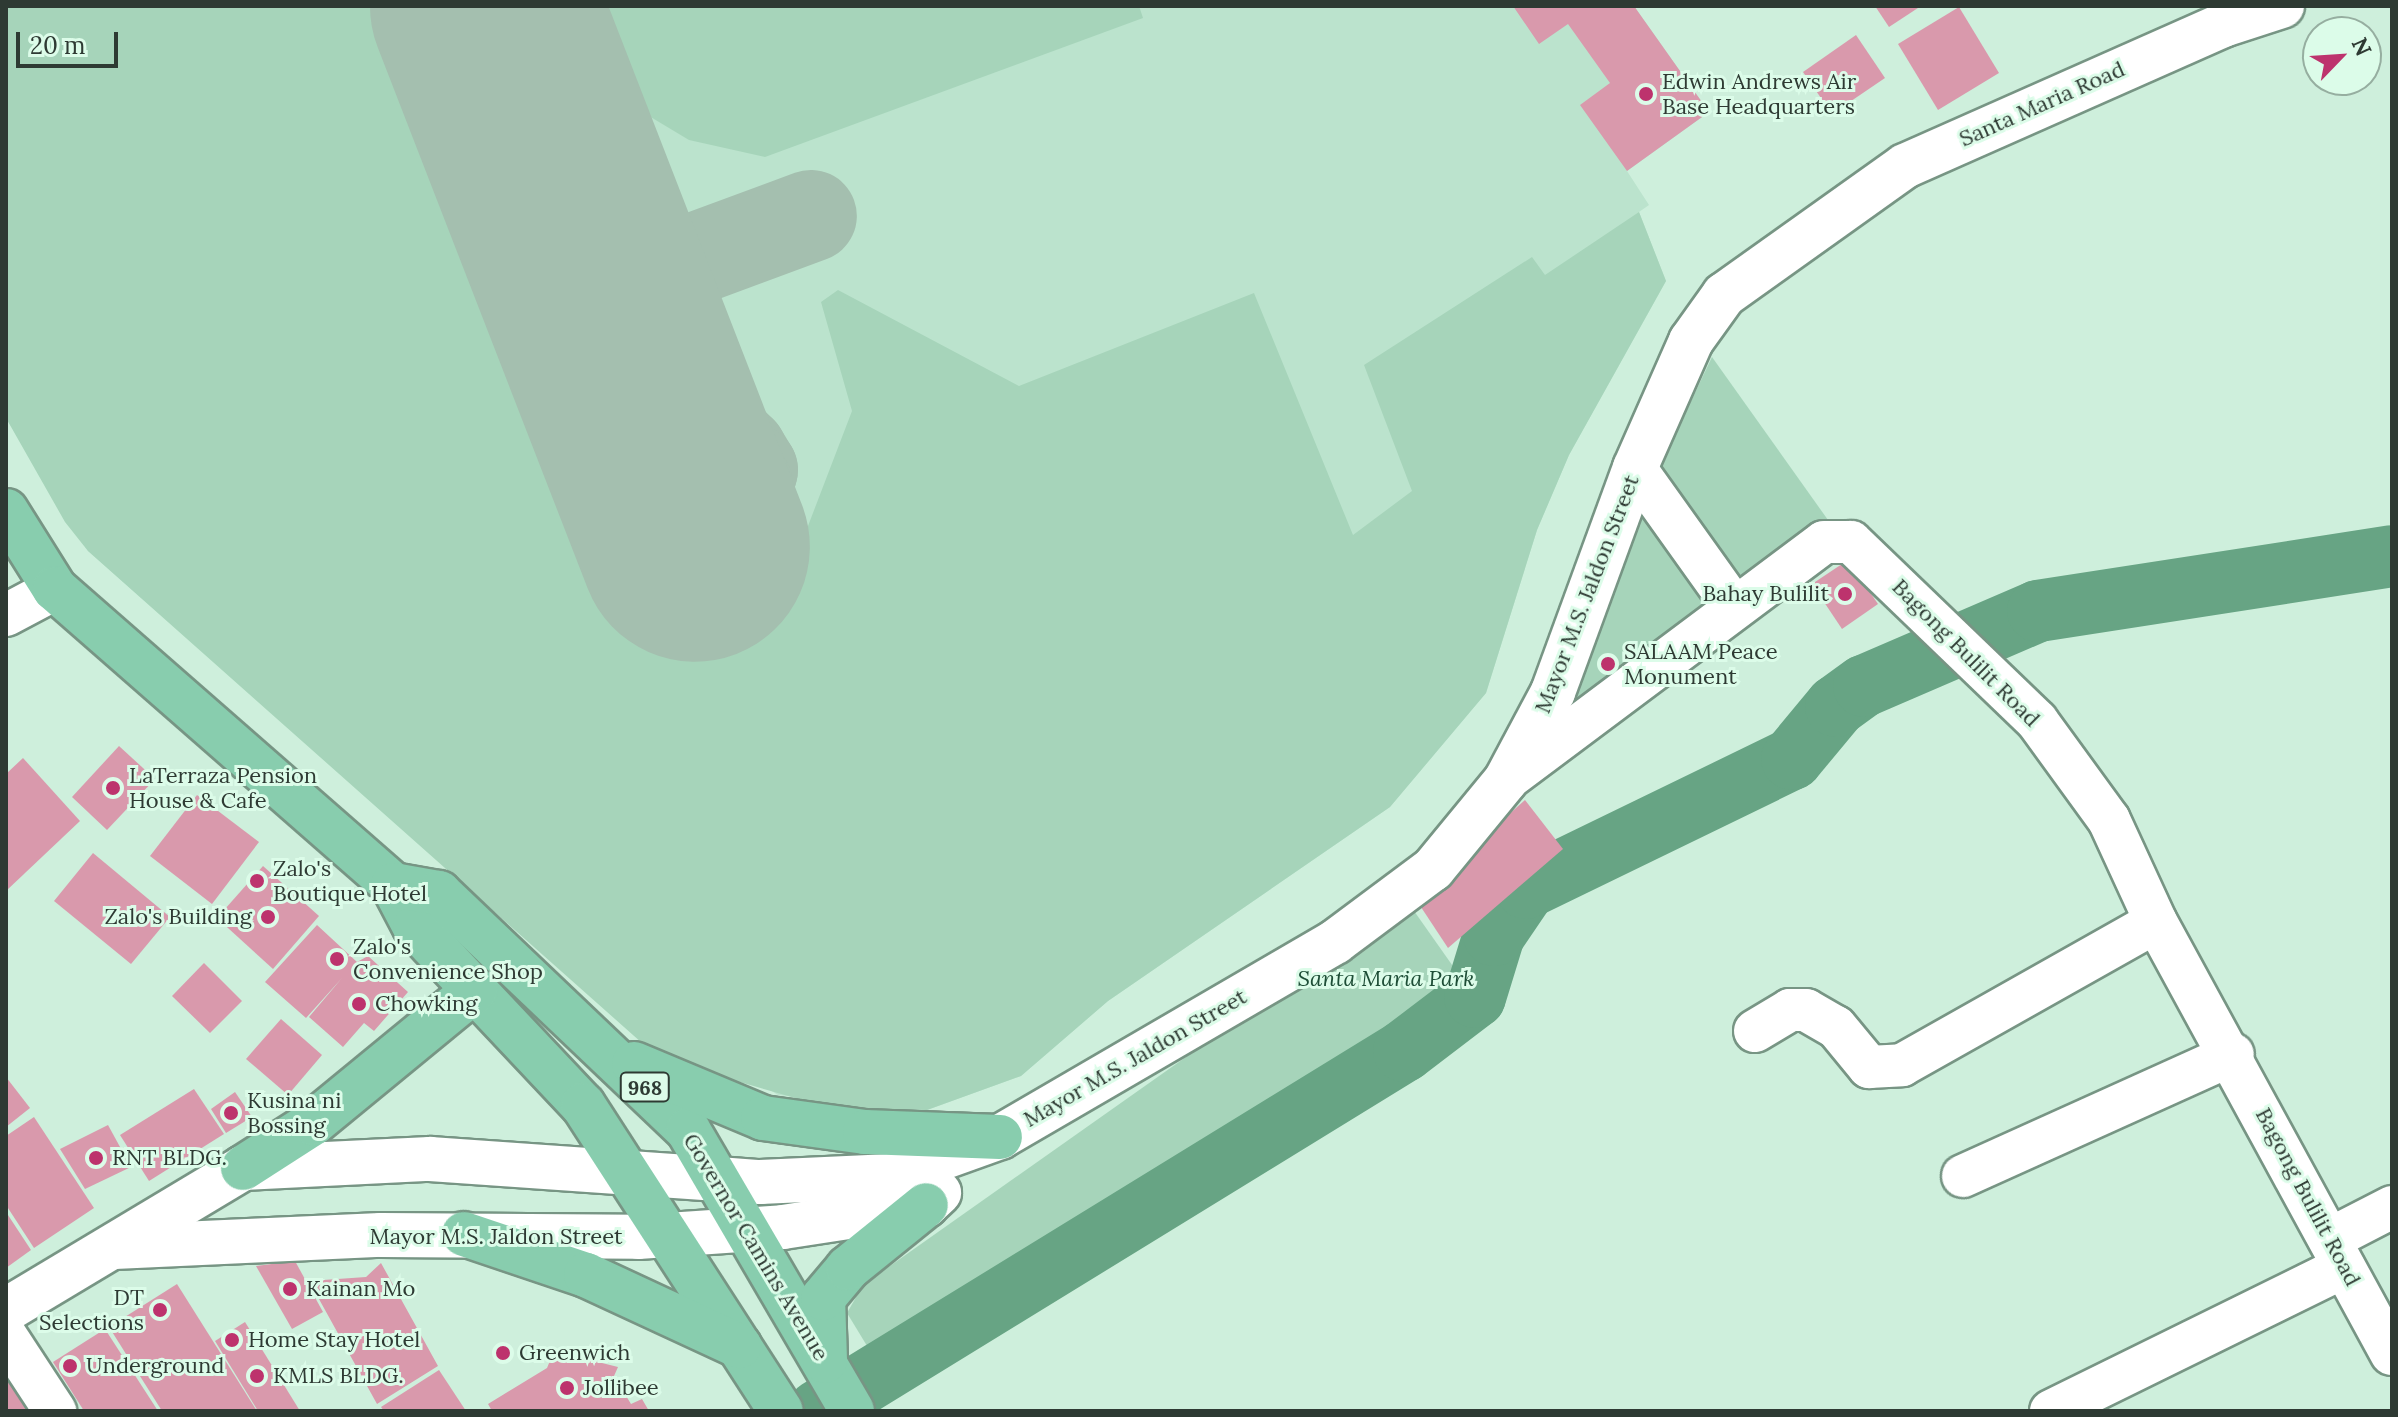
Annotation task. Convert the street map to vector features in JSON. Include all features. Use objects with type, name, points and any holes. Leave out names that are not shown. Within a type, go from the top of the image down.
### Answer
[{"type":"main road","name":"Santa Maria Road","points":[[1817,230],[1905,166],[2218,15],[2282,6]]},
{"type":"main road","name":"Mayor M.S. Jaldon Street","points":[[6,1310],[243,1168],[430,1159],[718,1180],[891,1176],[1000,1137],[1335,942],[1433,869],[1506,780],[1553,692],[1635,468],[1691,341],[1724,295],[1817,230]]},
{"type":"main road","name":"968","points":[[6,511],[55,589],[393,885],[415,927],[583,1105],[633,1176],[776,1403]]},
{"type":"main road","name":"Governor Camins Avenue","points":[[393,885],[439,893],[612,1054],[688,1130],[852,1411]]},
{"type":"main road","points":[[243,1168],[313,1123],[475,990]]},
{"type":"main road","points":[[612,1054],[763,1118],[865,1132],[1000,1137]]},
{"type":"main road","name":"Mayor M.S. Jaldon Street","points":[[108,1247],[464,1234],[670,1234],[746,1229],[926,1205],[1000,1137]]},
{"type":"main road","points":[[825,1363],[823,1298],[848,1268],[926,1205]]},
{"type":"main road","points":[[464,1234],[598,1280],[739,1346]]},
{"type":"street","points":[[1635,468],[1735,608]]},
{"type":"street","name":"Bagong Bulilit Road","points":[[1506,780],[1824,542],[1851,542],[2037,721],[2109,820],[2156,922],[2233,1054],[2392,1354]]},
{"type":"street","points":[[6,615],[55,589]]},
{"type":"street","points":[[1755,1031],[1790,1010],[1806,1010],[1836,1027],[1869,1067],[1902,1065],[2156,922]]},
{"type":"street","points":[[1963,1176],[2233,1054]]},
{"type":"street","points":[[2051,1411],[2338,1253],[2392,1207]]},
{"type":"street","points":[[6,1336],[55,1411]]},
{"type":"shaded area","points":[[6,6],[1634,6],[1709,112],[1627,171],[1649,205],[1639,212],[1666,281],[1569,455],[1537,530],[1486,693],[1390,807],[1108,1001],[1021,1076],[927,1110],[778,1095],[512,924],[88,551],[6,418]]},
{"type":"green space","points":[[6,6],[378,6],[608,596],[808,526],[852,411],[821,302],[838,290],[1019,386],[1254,293],[1353,535],[1412,491],[1364,365],[1532,257],[1545,275],[1639,212],[1666,281],[1569,455],[1537,530],[1486,693],[1390,807],[1108,1001],[1021,1076],[927,1110],[830,1108],[660,1059],[88,551],[65,522],[6,418]]},
{"type":"green space","points":[[606,6],[1139,6],[1143,18],[765,157],[689,140],[649,116]]},
{"type":"green space","points":[[1712,357],[1828,520],[1738,595],[1654,479]]},
{"type":"green space","points":[[1642,495],[1720,608],[1566,720]]},
{"type":"green space","name":"Santa Maria Park","points":[[1407,901],[1469,989],[875,1359],[847,1313],[863,1285]]},
{"type":"building","name":"Edwin Andrews Air Base Headquarters","points":[[1513,6],[1634,6],[1709,112],[1627,171],[1580,105],[1610,83],[1568,24],[1539,44]]},
{"type":"building","points":[[1875,6],[1921,6],[1889,27]]},
{"type":"building","points":[[1959,7],[1999,73],[1938,110],[1898,44]]},
{"type":"building","points":[[1856,35],[1885,78],[1832,114],[1803,72]]},
{"type":"building","name":"Bahay Bulilit","points":[[1848,560],[1878,604],[1842,629],[1812,584]]},
{"type":"building","name":"LaTerraza Pension House & Cafe","points":[[119,746],[155,779],[107,830],[72,797]]},
{"type":"building","points":[[23,758],[80,821],[6,891],[6,774]]},
{"type":"building","points":[[197,795],[259,842],[212,904],[150,856]]},
{"type":"building","points":[[1525,800],[1563,849],[1448,948],[1415,898]]},
{"type":"building","points":[[93,853],[170,917],[131,964],[54,901]]},
{"type":"building","name":"Zalo's Building","points":[[263,866],[319,916],[273,969],[217,918]]},
{"type":"building","points":[[317,925],[357,962],[368,956],[408,992],[374,1031],[364,1023],[343,1047],[309,1017],[342,978],[306,1018],[265,982]]},
{"type":"building","points":[[204,963],[242,1001],[210,1033],[172,996]]},
{"type":"building","points":[[281,1019],[322,1055],[288,1095],[246,1059]]},
{"type":"building","points":[[6,1077],[30,1108],[6,1127]]},
{"type":"building","points":[[194,1089],[224,1134],[149,1181],[120,1135]]},
{"type":"building","name":"Kusina ni Bossing","points":[[235,1092],[252,1117],[226,1133],[211,1109]]},
{"type":"building","points":[[34,1117],[94,1208],[34,1248],[6,1205],[6,1136]]},
{"type":"building","name":"RNT BLDG.","points":[[108,1125],[131,1167],[85,1189],[60,1149]]},
{"type":"building","points":[[6,1212],[31,1250],[6,1268]]},
{"type":"building","name":"Kainan Mo","points":[[295,1261],[323,1312],[292,1329],[256,1266]]},
{"type":"building","points":[[381,1263],[438,1366],[377,1404],[309,1281],[366,1277]]},
{"type":"building","points":[[177,1284],[257,1411],[162,1411],[109,1327]]},
{"type":"building","name":"KMLS BLDG.","points":[[245,1322],[300,1411],[258,1411],[215,1341]]},
{"type":"building","points":[[105,1329],[158,1411],[84,1411],[53,1362]]},
{"type":"building","name":"Jollibee","points":[[554,1351],[618,1367],[614,1376],[631,1404],[642,1399],[649,1411],[492,1411],[488,1404],[547,1368]]},
{"type":"building","points":[[16,1369],[44,1411],[6,1411],[6,1376]]},
{"type":"building","points":[[439,1370],[466,1411],[384,1411],[381,1407]]},
{"type":"waterway","points":[[818,1411],[1404,1051],[1475,997],[1494,935],[1526,888],[1792,759],[1836,706],[1864,686],[2038,611],[2392,556]]},
{"type":"taxiway","points":[[597,295],[811,216]]},
{"type":"taxiway","points":[[606,319],[741,452],[752,470],[747,485],[682,514],[621,499],[601,470],[623,362]]},
{"type":"runway","points":[[485,6],[695,547]]},
{"type":"place","name":"Edwin Andrews Air Base Headquarters","points":[[1646,94]]},
{"type":"place","name":"Bahay Bulilit","points":[[1845,594]]},
{"type":"place","name":"SALAAM Peace Monument","points":[[1608,664]]},
{"type":"place","name":"LaTerraza Pension House & Cafe","points":[[113,788]]},
{"type":"place","name":"Zalo's Boutique Hotel","points":[[257,881]]},
{"type":"place","name":"Zalo's Building","points":[[268,917]]},
{"type":"place","name":"Zalo's Convenience Shop","points":[[337,959]]},
{"type":"place","name":"Chowking","points":[[359,1004]]},
{"type":"place","name":"Kusina ni Bossing","points":[[231,1113]]},
{"type":"place","name":"RNT BLDG.","points":[[96,1158]]},
{"type":"place","name":"Kainan Mo","points":[[290,1289]]},
{"type":"place","name":"DT Selections","points":[[160,1310]]},
{"type":"place","name":"Home Stay Hotel","points":[[232,1340]]},
{"type":"place","name":"Greenwich","points":[[503,1353]]},
{"type":"place","name":"Underground","points":[[70,1366]]},
{"type":"place","name":"KMLS BLDG.","points":[[257,1376]]},
{"type":"place","name":"Jollibee","points":[[567,1388]]}]
